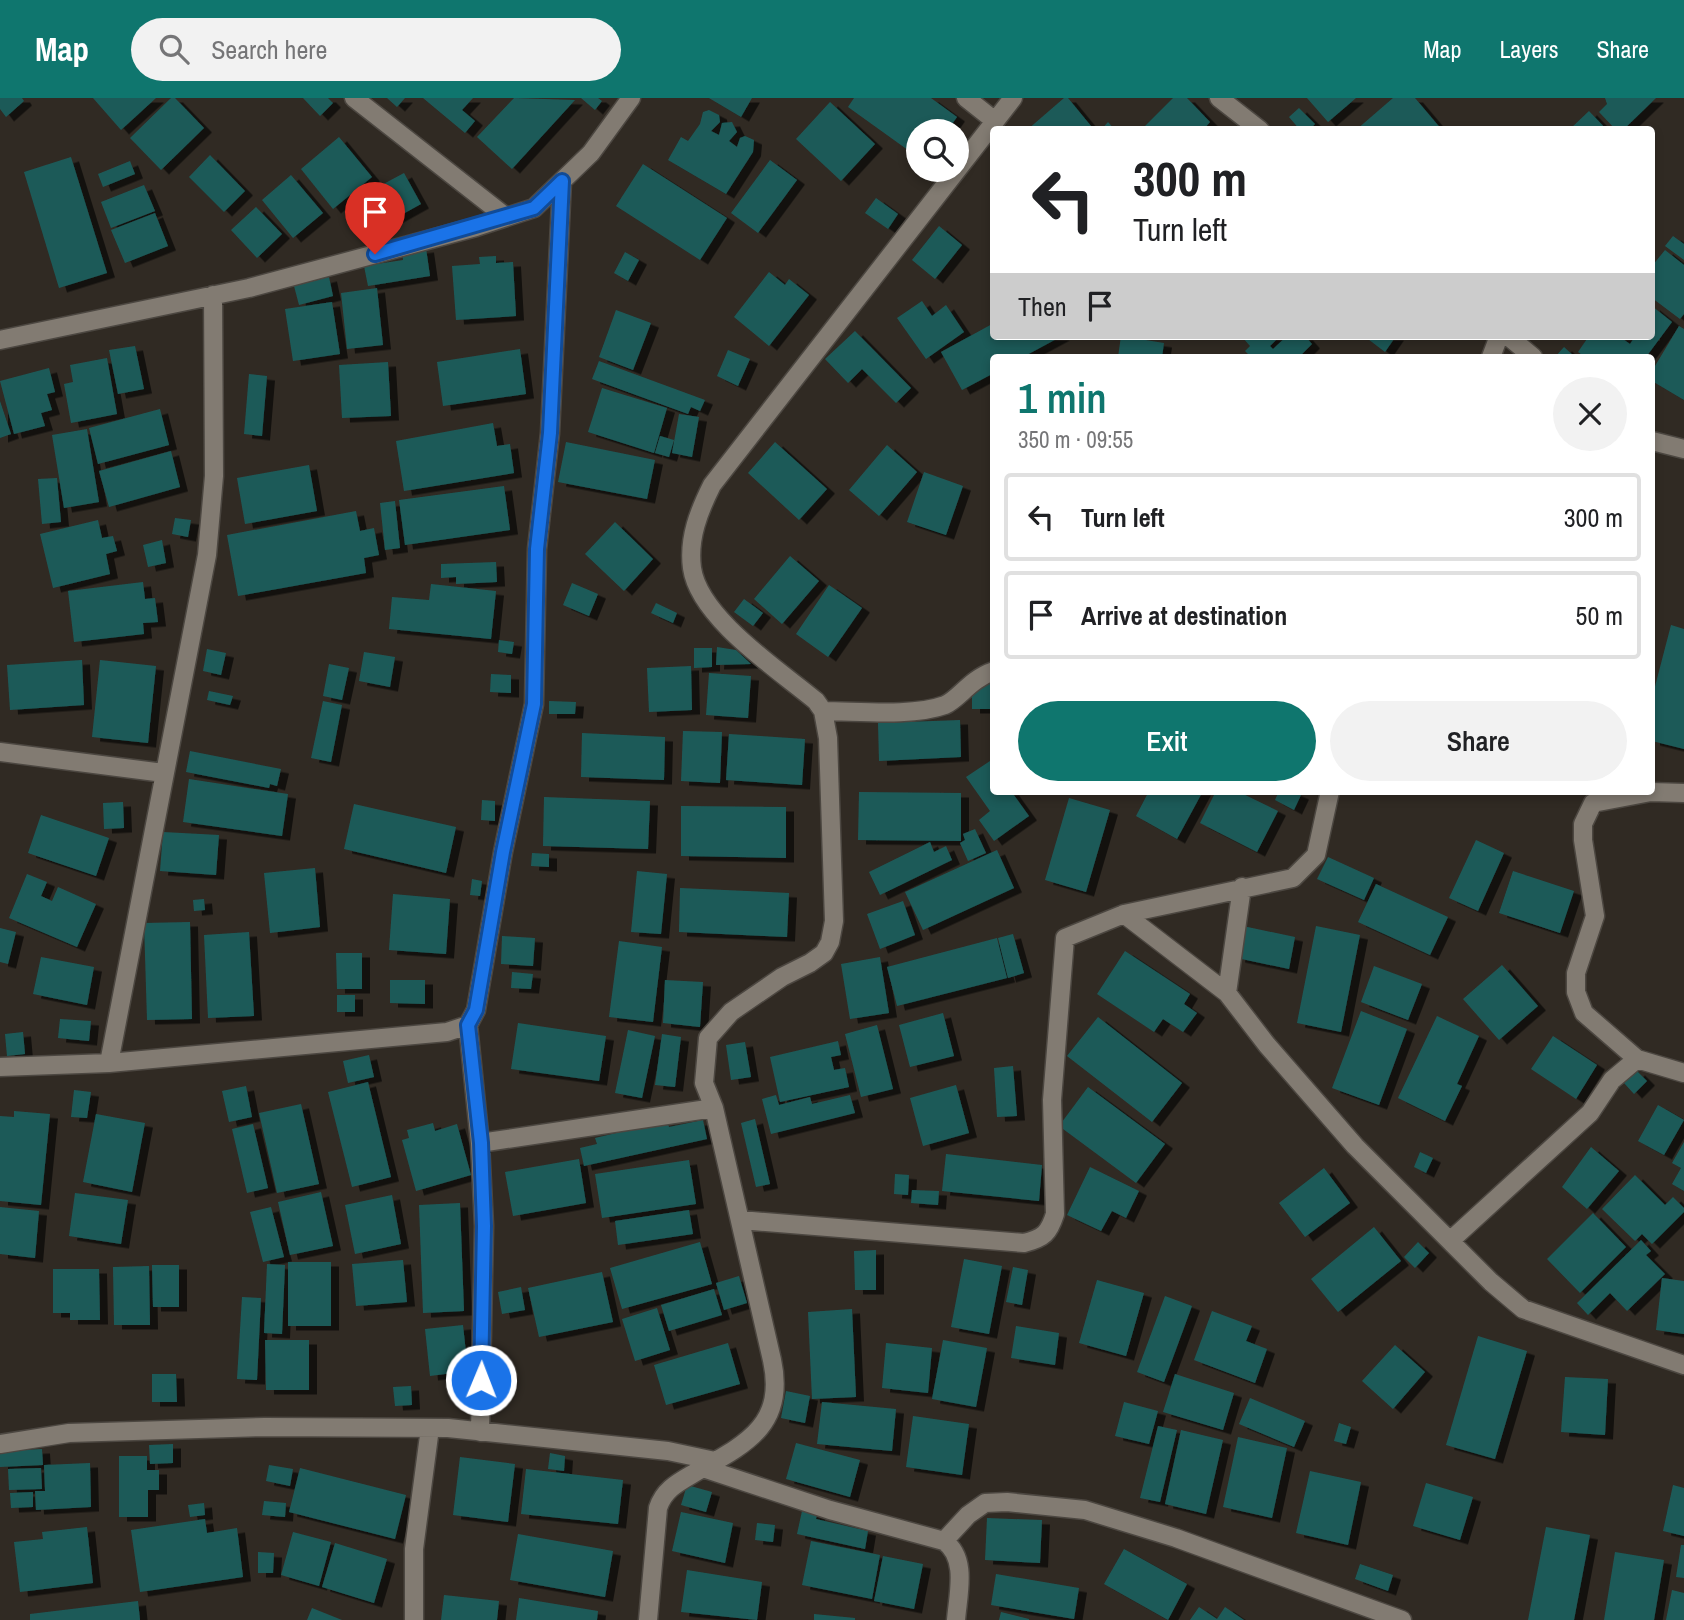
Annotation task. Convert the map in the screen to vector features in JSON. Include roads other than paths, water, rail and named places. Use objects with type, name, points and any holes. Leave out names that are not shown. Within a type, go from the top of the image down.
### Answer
[{"type":"street","points":[[354,98],[506,217]]},
{"type":"street","points":[[0,340],[214,295],[534,208],[591,153],[631,98]]},
{"type":"street","points":[[966,98],[995,121]]},
{"type":"street","points":[[991,126],[1013,98]]},
{"type":"street","points":[[1219,98],[1255,126]]},
{"type":"street","points":[[648,1620],[658,1508],[662,1496],[760,1431],[775,1399],[776,1377],[714,1108],[704,1083],[708,1038],[731,1012],[782,977],[824,953],[830,942],[834,920],[828,738],[823,711],[816,701],[740,638],[704,598],[692,569],[693,533],[700,509],[712,485],[990,127]]},
{"type":"street","points":[[480,1432],[484,1226],[481,1143],[468,1025],[476,1010],[503,852],[534,704],[537,549],[550,433],[562,181]]},
{"type":"street","points":[[109,1063],[207,555],[214,476],[214,295]]},
{"type":"street","points":[[1513,340],[1529,354]]},
{"type":"street","points":[[1655,442],[1684,449]]},
{"type":"street","points":[[823,711],[922,710],[947,705],[964,687],[990,673]]},
{"type":"street","points":[[0,752],[164,773]]},
{"type":"street","points":[[1655,792],[1684,793]]},
{"type":"street","points":[[740,1220],[1024,1243],[1041,1239],[1049,1231],[1055,1214],[1052,1100],[1065,937],[1124,915],[1242,887],[1293,878],[1316,855],[1329,795]]},
{"type":"street","points":[[1635,795],[1593,803],[1583,824],[1586,864],[1595,916],[1576,973],[1576,992],[1584,1013],[1637,1059],[1684,1073]]},
{"type":"street","points":[[1227,993],[1242,887]]},
{"type":"street","points":[[1124,915],[1227,993],[1267,1045],[1355,1146],[1450,1241],[1523,1308],[1684,1365]]},
{"type":"street","points":[[0,1068],[109,1063],[447,1032],[468,1025]]},
{"type":"street","points":[[1450,1241],[1590,1114],[1612,1080],[1637,1059]]},
{"type":"street","points":[[481,1143],[714,1108]]},
{"type":"street","points":[[0,1444],[69,1433],[265,1427],[430,1428],[668,1451],[830,1510],[944,1541],[953,1548],[959,1560],[956,1620]]},
{"type":"street","points":[[414,1620],[414,1549],[430,1428]]},
{"type":"street","points":[[944,1541],[968,1515],[985,1503],[1007,1502],[1085,1510],[1175,1538],[1402,1620]]}]
